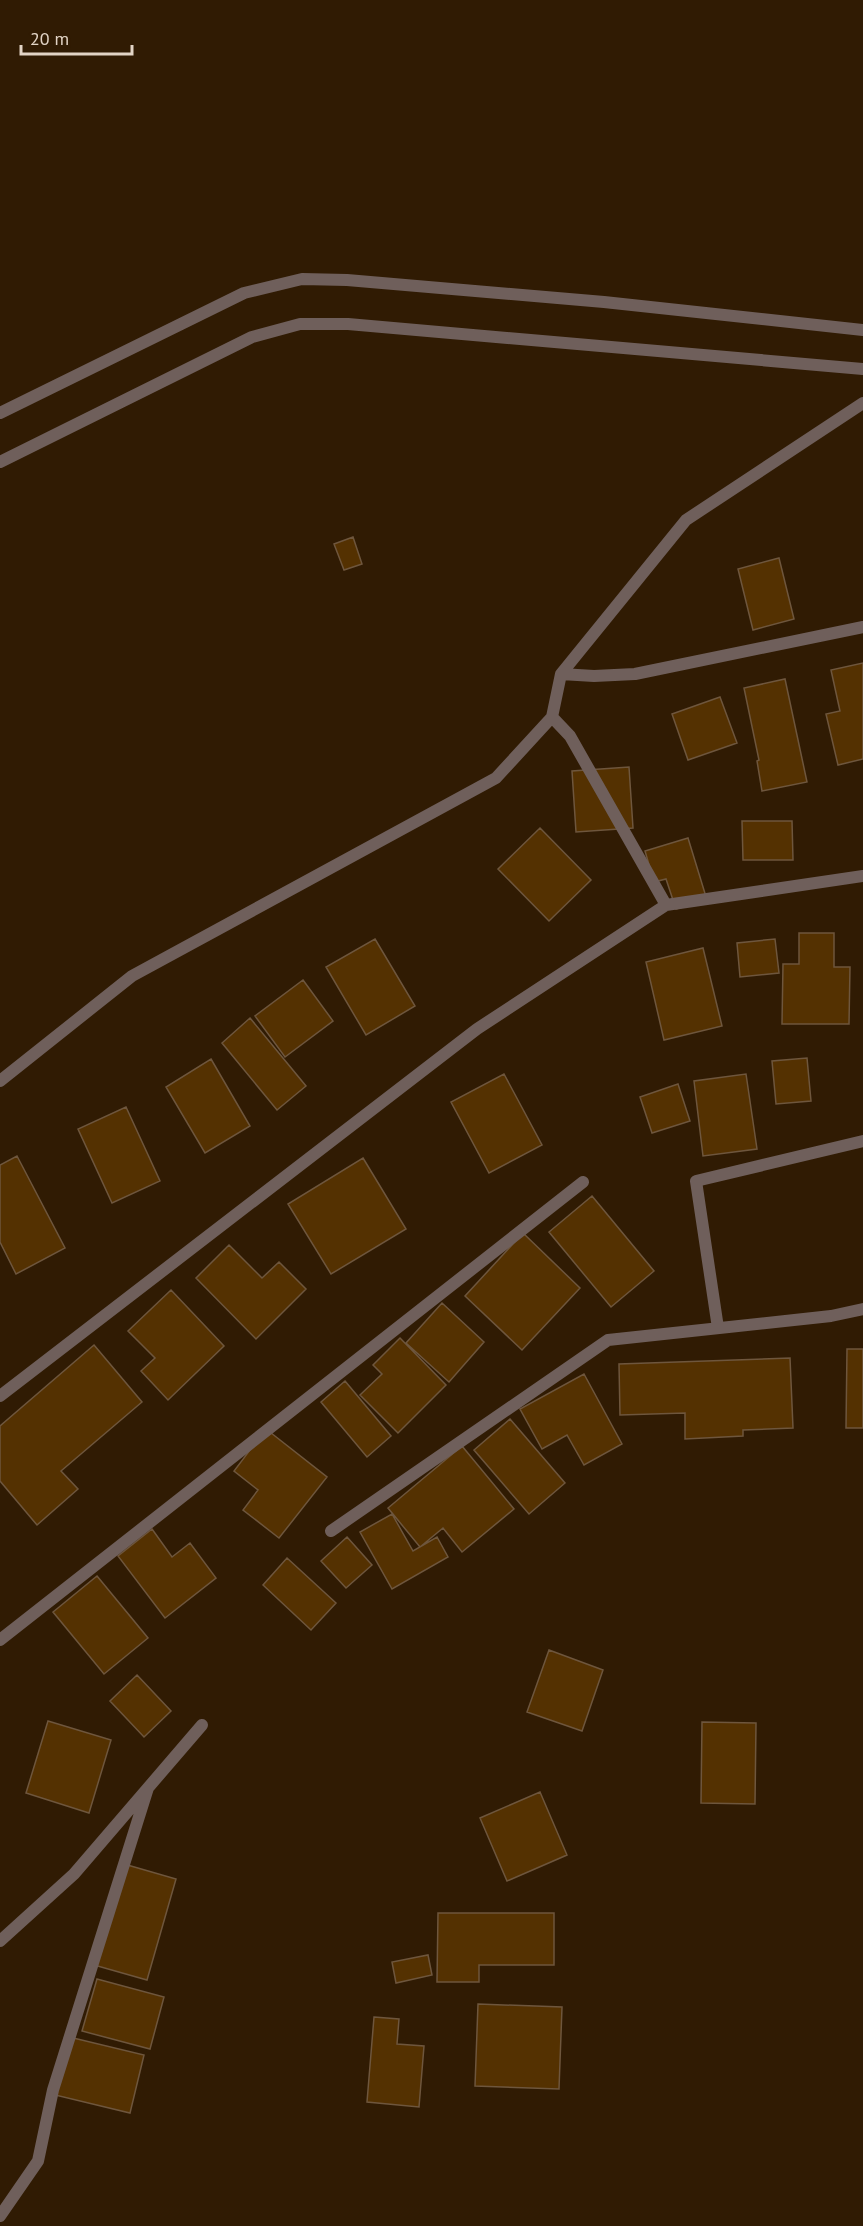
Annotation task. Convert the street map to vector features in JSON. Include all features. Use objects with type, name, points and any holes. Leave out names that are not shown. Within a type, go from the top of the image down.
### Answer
[{"type":"street","points":[[0,413],[244,293],[302,279],[347,280],[603,302],[863,330]]},
{"type":"street","points":[[0,462],[252,337],[300,324],[348,324],[863,369]]},
{"type":"street","points":[[0,1081],[132,976],[496,778],[552,717],[561,674],[686,520],[863,403]]},
{"type":"street","points":[[561,674],[594,676],[635,674],[863,627]]},
{"type":"street","points":[[552,717],[570,736],[666,905]]},
{"type":"street","points":[[0,1396],[477,1029],[666,905],[863,876]]},
{"type":"street","points":[[718,1328],[696,1181],[863,1141]]},
{"type":"street","points":[[0,1640],[583,1182]]},
{"type":"street","points":[[331,1531],[608,1340],[831,1316],[863,1309]]},
{"type":"street","points":[[0,1941],[74,1874],[202,1725]]},
{"type":"street","points":[[0,2216],[38,2161],[53,2090],[148,1788]]},
{"type":"building","points":[[353,537],[362,564],[344,570],[334,544]]},
{"type":"building","points":[[779,558],[794,619],[753,630],[738,569]]},
{"type":"building","points":[[863,663],[863,759],[838,765],[826,714],[840,711],[831,670]]},
{"type":"building","points":[[785,679],[807,782],[762,791],[757,761],[759,760],[744,688]]},
{"type":"building","points":[[720,697],[737,743],[688,760],[672,714]]},
{"type":"building","points":[[629,767],[633,828],[576,832],[572,771]]},
{"type":"building","points":[[742,821],[792,821],[793,860],[743,860]]},
{"type":"building","points":[[540,828],[591,880],[549,921],[498,869]]},
{"type":"building","points":[[688,838],[707,900],[676,909],[666,879],[654,882],[645,851]]},
{"type":"building","points":[[799,933],[834,933],[834,967],[850,967],[849,1024],[782,1024],[783,964],[799,964]]},
{"type":"building","points":[[375,939],[415,1006],[366,1035],[326,967]]},
{"type":"building","points":[[775,939],[779,973],[740,977],[737,943]]},
{"type":"building","points":[[703,948],[722,1026],[664,1040],[646,962]]},
{"type":"building","points":[[303,980],[333,1021],[285,1057],[255,1016]]},
{"type":"building","points":[[250,1018],[306,1086],[277,1110],[222,1043]]},
{"type":"building","points":[[807,1058],[811,1101],[776,1104],[772,1061]]},
{"type":"building","points":[[211,1059],[250,1126],[205,1153],[166,1087]]},
{"type":"building","points":[[504,1074],[542,1145],[489,1173],[451,1102]]},
{"type":"building","points":[[746,1074],[757,1149],[703,1156],[694,1081]]},
{"type":"building","points":[[678,1084],[690,1121],[652,1133],[640,1097]]},
{"type":"building","points":[[126,1107],[160,1181],[112,1203],[78,1129]]},
{"type":"building","points":[[17,1156],[65,1248],[16,1274],[0,1242],[0,1165]]},
{"type":"building","points":[[363,1158],[406,1229],[331,1274],[288,1204]]},
{"type":"building","points":[[592,1196],[654,1271],[611,1307],[549,1232]]},
{"type":"building","points":[[523,1233],[580,1288],[522,1350],[465,1296]]},
{"type":"building","points":[[229,1245],[262,1278],[279,1262],[306,1289],[256,1339],[196,1278]]},
{"type":"building","points":[[171,1290],[224,1346],[168,1400],[141,1371],[155,1358],[128,1331]]},
{"type":"building","points":[[442,1303],[484,1342],[449,1382],[406,1343]]},
{"type":"building","points":[[400,1338],[446,1385],[398,1433],[360,1395],[382,1374],[373,1365]]},
{"type":"building","points":[[94,1345],[142,1402],[61,1471],[78,1489],[37,1525],[0,1481],[0,1426]]},
{"type":"building","points":[[847,1349],[863,1349],[863,1428],[846,1428]]},
{"type":"building","points":[[790,1358],[793,1428],[743,1430],[743,1436],[685,1439],[685,1413],[620,1415],[619,1364]]},
{"type":"building","points":[[584,1374],[622,1444],[584,1465],[567,1435],[542,1449],[520,1409]]},
{"type":"building","points":[[345,1381],[391,1436],[367,1457],[321,1402]]},
{"type":"building","points":[[510,1419],[565,1483],[529,1514],[474,1450]]},
{"type":"building","points":[[266,1429],[327,1477],[279,1538],[243,1510],[258,1490],[234,1471]]},
{"type":"building","points":[[462,1446],[514,1509],[462,1552],[443,1528],[420,1547],[388,1508]]},
{"type":"building","points":[[392,1514],[413,1551],[437,1537],[448,1557],[392,1589],[360,1532]]},
{"type":"building","points":[[152,1529],[172,1557],[190,1543],[216,1578],[165,1618],[118,1556]]},
{"type":"building","points":[[347,1537],[372,1565],[346,1588],[321,1561]]},
{"type":"building","points":[[287,1558],[336,1603],[311,1630],[263,1585]]},
{"type":"building","points":[[97,1576],[148,1638],[104,1674],[53,1612]]},
{"type":"building","points":[[549,1650],[603,1670],[582,1731],[527,1712]]},
{"type":"building","points":[[137,1675],[171,1711],[144,1737],[110,1701]]},
{"type":"building","points":[[48,1721],[111,1740],[89,1813],[26,1793]]},
{"type":"building","points":[[702,1722],[756,1723],[755,1804],[701,1803]]},
{"type":"building","points":[[540,1792],[567,1855],[507,1881],[480,1818]]},
{"type":"building","points":[[124,1864],[176,1879],[147,1980],[94,1965]]},
{"type":"building","points":[[438,1913],[554,1913],[554,1965],[479,1965],[479,1982],[437,1982]]},
{"type":"building","points":[[428,1955],[432,1975],[396,1983],[392,1962]]},
{"type":"building","points":[[97,1979],[164,1997],[150,2049],[82,2031]]},
{"type":"building","points":[[478,2004],[562,2007],[559,2089],[475,2086]]},
{"type":"building","points":[[374,2017],[399,2019],[397,2044],[424,2046],[419,2107],[367,2102]]},
{"type":"building","points":[[65,2036],[144,2055],[130,2113],[51,2094]]}]
